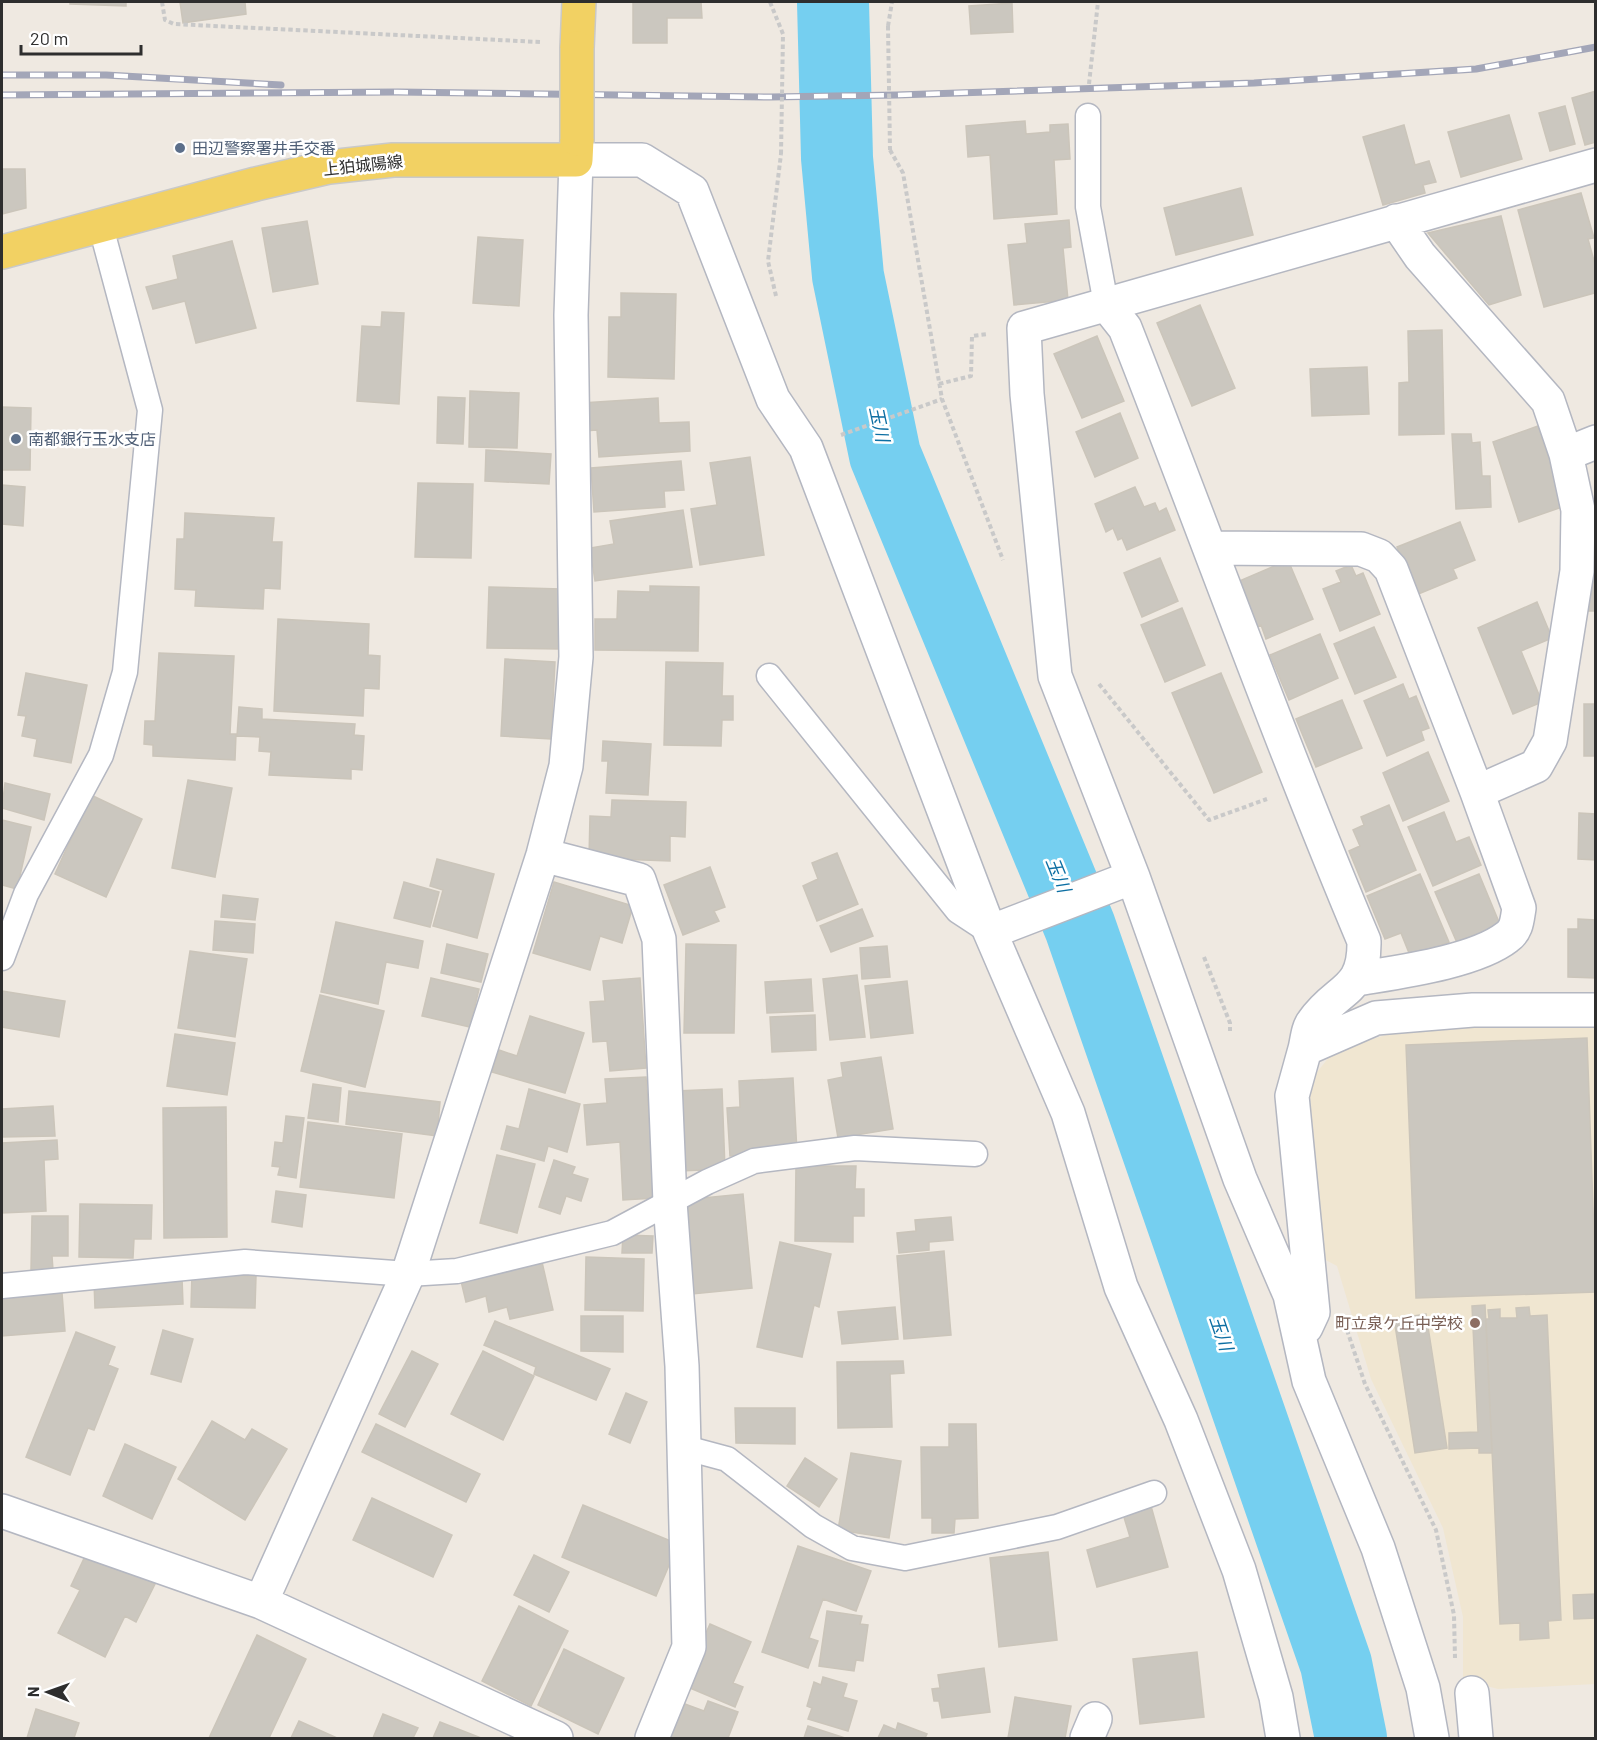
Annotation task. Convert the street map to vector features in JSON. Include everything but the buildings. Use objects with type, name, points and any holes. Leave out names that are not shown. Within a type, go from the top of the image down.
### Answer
[{"type":"main road","points":[[576,150],[579,2]]},
{"type":"main road","name":"上狛城陽線","points":[[2,252],[256,184],[329,168],[393,160],[576,150]]},
{"type":"street","points":[[261,1602],[408,1274],[543,855],[566,766],[576,657],[571,315],[576,150],[642,160],[692,191],[773,399],[806,448],[990,932],[1068,1113],[1120,1287],[1181,1420],[1239,1570],[1276,1698],[1283,1738]]},
{"type":"street","points":[[1432,1738],[1423,1688],[1378,1548],[1309,1381],[1290,1295],[1240,1179],[1133,877],[1055,676],[1027,394],[1024,328],[1596,165]]},
{"type":"street","points":[[1396,221],[1420,256],[1548,401],[1581,448],[1577,571],[1550,741],[1536,766],[1478,792]]},
{"type":"street","points":[[1106,304],[1125,328],[1211,548],[1300,788],[1364,941],[1365,963],[1357,979],[1312,1022],[1292,1096],[1313,1312],[1300,1340]]},
{"type":"street","points":[[1211,548],[1361,549],[1379,556],[1391,569],[1478,792],[1519,908],[1516,928],[1507,937],[1474,953],[1357,979]]},
{"type":"street","points":[[543,855],[639,880],[659,939],[670,1202],[686,1448],[689,1647],[652,1738]]},
{"type":"street","points":[[990,932],[1133,877]]},
{"type":"street","points":[[1305,1049],[1376,1018],[1473,1010],[1596,1010]]},
{"type":"street","points":[[2,1512],[261,1602],[556,1738]]},
{"type":"street","points":[[1472,1693],[1476,1738]]},
{"type":"lane","points":[[1088,116],[1088,207],[1106,304]]},
{"type":"lane","points":[[2,958],[26,894],[101,755],[125,672],[150,410],[101,227]]},
{"type":"lane","points":[[769,676],[958,911],[990,932]]},
{"type":"lane","points":[[2,1286],[245,1262],[408,1274],[457,1271],[612,1233],[754,1161],[855,1149],[975,1154]]},
{"type":"lane","points":[[686,1448],[727,1459],[813,1526],[852,1548],[905,1557],[1057,1527],[1154,1493]]},
{"type":"path","points":[[162,2],[165,20],[174,24],[578,44]]},
{"type":"path","points":[[770,2],[783,34],[781,154],[768,261],[777,303]]},
{"type":"path","points":[[890,150],[888,26],[892,2]]},
{"type":"path","points":[[1088,116],[1091,57],[1098,2]]},
{"type":"path","points":[[939,384],[971,376],[972,336],[1024,328]]},
{"type":"path","points":[[806,448],[942,399]]},
{"type":"path","points":[[1343,1318],[1365,1384],[1436,1530],[1454,1615],[1455,1679],[1472,1693]]},
{"type":"shaded area","name":"町立泉ケ丘中学校","points":[[1595,1022],[1595,1684],[1498,1689],[1463,1680],[1463,1617],[1443,1528],[1371,1379],[1337,1266],[1322,1258],[1309,1082],[1334,1051],[1425,1023]]},
{"type":"waterway","name":"玉川","points":[[833,2],[837,158],[848,276],[885,455],[1080,927],[1336,1664],[1351,1738]]},
{"type":"railway","points":[[2,95],[398,92],[770,97],[897,95],[1254,83],[1476,69],[1596,47]]},
{"type":"railway","points":[[2,75],[106,75],[281,85]]},
{"type":"place","name":"田辺警察署井手交番","points":[[180,148]]},
{"type":"place","name":"南都銀行玉水支店","points":[[16,439]]},
{"type":"place","name":"町立泉ケ丘中学校","points":[[1475,1323]]}]
